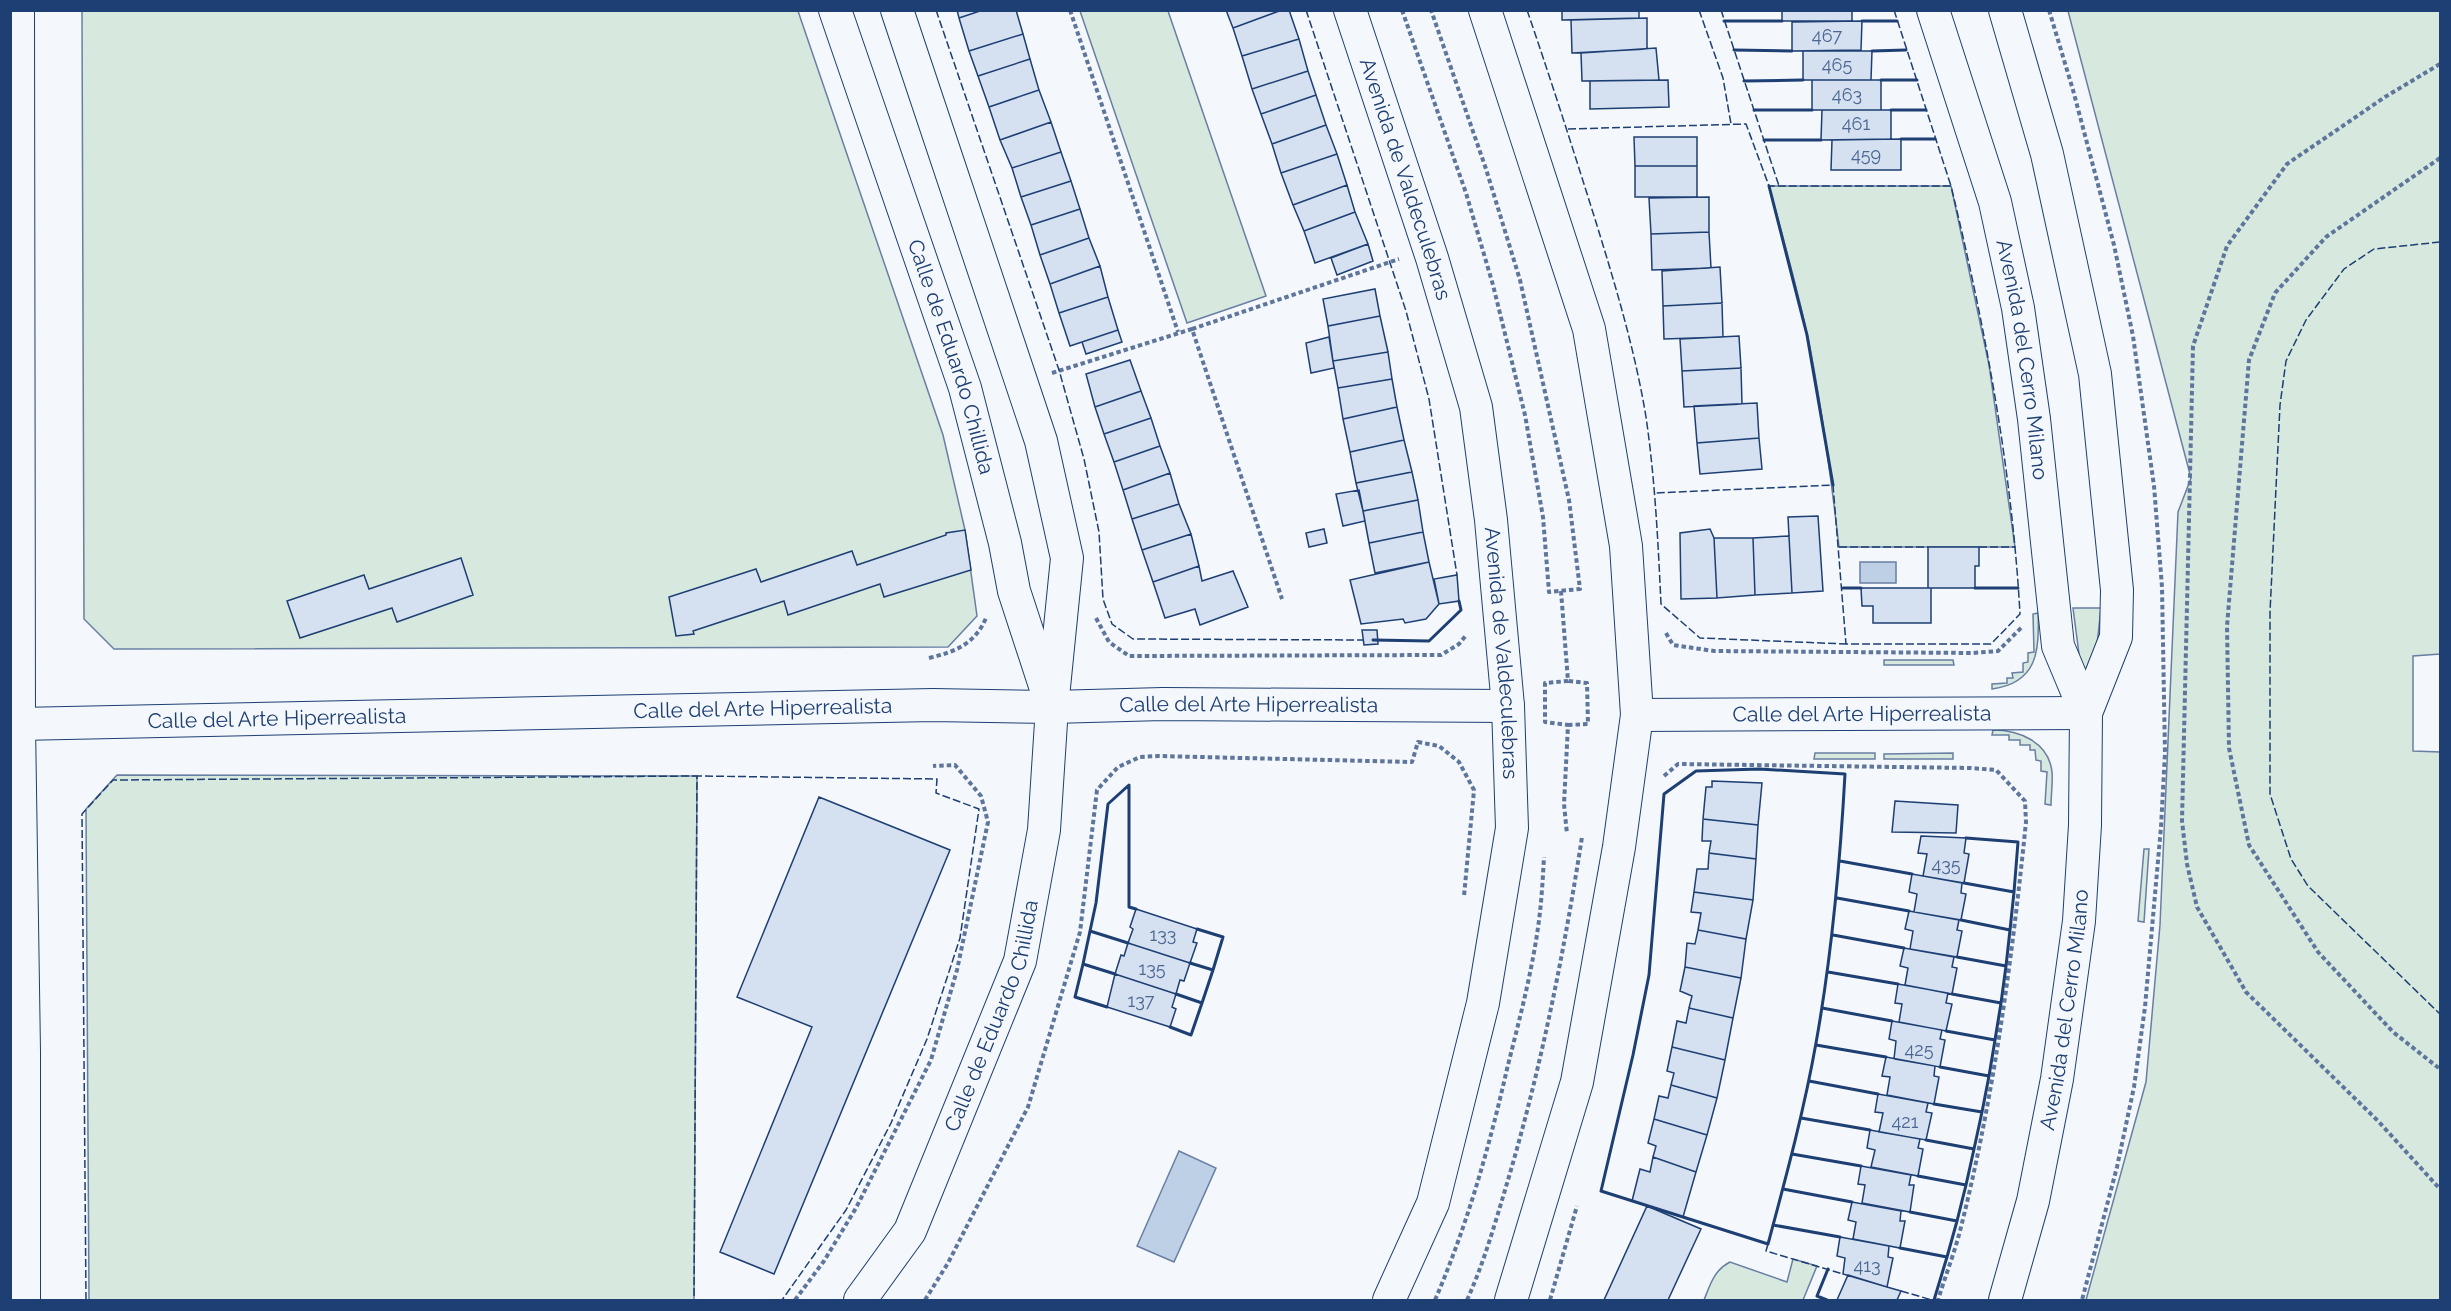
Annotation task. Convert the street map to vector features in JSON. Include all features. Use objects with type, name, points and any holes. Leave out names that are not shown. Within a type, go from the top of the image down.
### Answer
[{"type":"street","points":[[18,10],[15,381],[20,724],[17,1043],[24,1300]]},
{"type":"street","name":"Calle de Eduardo Chillida","points":[[835,10],[965,387],[1005,543],[1014,591],[1052,707]]},
{"type":"street","name":"Calle de Eduardo Chillida","points":[[860,1300],[909,1231],[1020,961],[1044,830],[1052,707],[1067,558],[1041,441],[897,10]]},
{"type":"street","name":"Avenida de Valdeculebras","points":[[1350,10],[1432,258],[1476,407],[1491,520],[1508,706],[1512,828],[1483,1003],[1433,1203],[1389,1300]]},
{"type":"street","points":[[1485,10],[1589,329],[1626,546],[1637,715],[1619,847],[1577,1082],[1511,1300]]},
{"type":"street","name":"Avenida del Cerro Milano","points":[[1933,10],[1995,202],[2018,308],[2034,419],[2058,646],[2086,713]]},
{"type":"street","name":"Avenida del Cerro Milano","points":[[2005,10],[2046,154],[2095,374],[2117,590],[2116,637],[2086,713],[2085,825],[2079,921],[2057,1079],[2032,1201],[2005,1300]]},
{"type":"street","name":"Calle del Arte Hiperrealista","points":[[20,724],[933,705],[1508,706]]},
{"type":"street","name":"Calle del Arte Hiperrealista","points":[[1637,715],[2086,713]]},
{"type":"path","points":[[1070,10],[1178,332]]},
{"type":"path","points":[[1402,10],[1466,193],[1493,285],[1527,426],[1543,517],[1549,592],[1580,589],[1569,500],[1520,280],[1486,169],[1431,10]]},
{"type":"path","points":[[2049,10],[2073,90],[2114,245],[2133,336],[2154,486],[2162,587],[2165,753],[2161,827],[2145,1007],[2134,1087],[2117,1167],[2082,1300]]},
{"type":"path","points":[[2096,10],[2105,10]]},
{"type":"path","points":[[2440,64],[2287,164],[2227,246],[2193,346],[2182,821],[2187,864],[2197,907],[2246,992],[2378,1121],[2440,1189]]},
{"type":"path","points":[[2440,158],[2326,237],[2275,293],[2249,360],[2227,626],[2229,748],[2249,845],[2318,952],[2393,1032],[2440,1069]]},
{"type":"path","points":[[1047,375],[1192,329],[1401,258]]},
{"type":"path","points":[[1192,329],[1282,599]]},
{"type":"path","points":[[1561,591],[1568,681]]},
{"type":"path","points":[[1093,607],[1096,618],[1109,642],[1129,656],[1441,655],[1459,644],[1469,631]]},
{"type":"path","points":[[929,658],[955,652],[968,644],[982,628],[990,609]]},
{"type":"path","points":[[1664,629],[1673,645],[1714,651],[1973,653],[1998,651],[2026,622]]},
{"type":"path","points":[[1568,681],[1587,683],[1588,724],[1568,725],[1545,722],[1545,683],[1568,681]]},
{"type":"path","points":[[1567,834],[1564,804],[1568,725]]},
{"type":"path","points":[[925,1300],[959,1242],[1028,1107],[1080,932],[1097,790],[1118,767],[1140,757],[1158,756],[1412,762],[1418,742],[1439,746],[1459,762],[1474,789],[1463,904]]},
{"type":"path","points":[[1659,780],[1678,764],[1971,768],[1996,770],[2025,801],[2026,822],[2012,956],[1985,1115],[1960,1232],[1938,1300]]},
{"type":"path","points":[[795,1300],[824,1261],[856,1208],[931,1060],[957,970],[988,822],[981,796],[955,765],[933,766]]},
{"type":"path","points":[[1467,1300],[1501,1203],[1525,1121],[1559,971],[1582,837]]},
{"type":"shaded area","points":[[82,11],[798,11],[943,435],[965,530],[977,616],[948,647],[114,649],[84,619]]},
{"type":"shaded area","points":[[1080,11],[1168,11],[1266,296],[1187,323]]},
{"type":"shaded area","points":[[2068,11],[2440,11],[2440,654],[2413,656],[2413,751],[2440,752],[2440,1300],[2086,1300],[2146,1082],[2160,925],[2178,512],[2191,478]]},
{"type":"shaded area","points":[[1769,186],[1951,186],[1989,365],[2015,547],[1839,547],[1826,442],[1808,338]]},
{"type":"shaded area","points":[[2073,608],[2101,608],[2094,672],[2082,677]]},
{"type":"shaded area","points":[[2038,613],[2038,640],[2033,663],[2018,680],[2007,686],[1992,689],[1992,684],[2007,683],[2007,678],[2013,678],[2012,673],[2023,672],[2023,663],[2028,662],[2028,653],[2034,652],[2033,614]]},
{"type":"shaded area","points":[[1884,660],[1953,660],[1954,665],[1884,665]]},
{"type":"shaded area","points":[[1993,730],[2022,735],[2039,746],[2045,753],[2052,772],[2051,805],[2045,804],[2047,772],[2041,771],[2041,761],[2036,760],[2035,750],[2030,750],[2030,745],[2020,745],[2020,740],[2009,740],[2009,735],[1992,735]]},
{"type":"shaded area","points":[[1815,753],[1875,753],[1875,759],[1814,759]]},
{"type":"shaded area","points":[[1953,753],[1953,759],[1884,759],[1884,754]]},
{"type":"shaded area","points":[[117,775],[697,776],[694,1300],[89,1300],[86,809]]},
{"type":"shaded area","points":[[2144,849],[2149,849],[2144,922],[2138,921]]},
{"type":"shaded area","points":[[1793,1259],[1817,1266],[1803,1300],[1704,1300],[1716,1274],[1730,1262],[1787,1282]]},
{"type":"water","points":[[1860,562],[1896,562],[1896,583],[1860,583]]},
{"type":"water","points":[[1179,1151],[1216,1168],[1174,1262],[1137,1246]]},
{"type":"building","points":[[957,10],[983,10],[959,18]]},
{"type":"building","points":[[983,10],[1016,10],[1023,34],[969,51],[959,18]]},
{"type":"building","points":[[1226,10],[1282,10],[1233,28]]},
{"type":"building","points":[[1282,10],[1289,10],[1299,39],[1242,56],[1233,28]]},
{"type":"building","points":[[1562,10],[1639,10],[1639,18],[1562,20]]},
{"type":"building","points":[[1782,10],[1852,10],[1852,21],[1782,21]]},
{"type":"building","points":[[1647,18],[1647,49],[1572,53],[1571,20]]},
{"type":"building","points":[[1862,21],[1861,50],[1792,51],[1792,22]]},
{"type":"building","points":[[1023,34],[1030,59],[978,76],[969,51]]},
{"type":"building","points":[[1299,39],[1308,71],[1252,89],[1242,56]]},
{"type":"building","points":[[1656,48],[1659,80],[1582,81],[1581,53]]},
{"type":"building","points":[[1803,51],[1872,51],[1871,80],[1803,80]]},
{"type":"building","points":[[1030,59],[1039,90],[989,107],[978,76]]},
{"type":"building","points":[[1308,71],[1316,95],[1261,114],[1252,89]]},
{"type":"building","points":[[1668,80],[1669,107],[1590,109],[1590,81]]},
{"type":"building","points":[[1812,80],[1881,80],[1881,110],[1812,110]]},
{"type":"building","points":[[1039,90],[1051,122],[1000,140],[989,107]]},
{"type":"building","points":[[1316,95],[1326,125],[1272,144],[1261,114]]},
{"type":"building","points":[[1822,110],[1891,110],[1891,139],[1821,140]]},
{"type":"building","points":[[1051,122],[1061,152],[1012,168],[1000,140]]},
{"type":"building","points":[[1326,125],[1337,154],[1281,173],[1272,144]]},
{"type":"building","points":[[1634,137],[1697,137],[1697,166],[1635,166]]},
{"type":"building","points":[[1901,139],[1901,170],[1831,170],[1832,140]]},
{"type":"building","points":[[1061,152],[1071,181],[1021,197],[1012,168]]},
{"type":"building","points":[[1337,154],[1347,185],[1293,205],[1281,173]]},
{"type":"building","points":[[1635,166],[1697,166],[1697,197],[1635,197]]},
{"type":"building","points":[[1071,181],[1080,209],[1031,225],[1021,197]]},
{"type":"building","points":[[1347,185],[1355,212],[1304,231],[1293,205]]},
{"type":"building","points":[[1709,197],[1709,232],[1651,234],[1649,198]]},
{"type":"building","points":[[1080,209],[1089,238],[1040,255],[1031,225]]},
{"type":"building","points":[[1355,212],[1368,244],[1315,263],[1304,231]]},
{"type":"building","points":[[1709,232],[1711,268],[1652,270],[1651,234]]},
{"type":"building","points":[[1089,238],[1100,266],[1050,284],[1040,255]]},
{"type":"building","points":[[1368,244],[1373,261],[1337,275],[1331,258]]},
{"type":"building","points":[[1100,266],[1108,297],[1059,313],[1050,284]]},
{"type":"building","points":[[1720,267],[1722,303],[1663,306],[1662,271]]},
{"type":"building","points":[[1375,289],[1380,316],[1328,326],[1323,299]]},
{"type":"building","points":[[1108,297],[1118,330],[1070,346],[1059,313]]},
{"type":"building","points":[[1722,303],[1723,337],[1664,339],[1663,306]]},
{"type":"building","points":[[1380,316],[1388,352],[1333,361],[1328,326]]},
{"type":"building","points":[[1118,330],[1122,342],[1086,354],[1082,342]]},
{"type":"building","points":[[1739,336],[1741,368],[1682,371],[1680,339]]},
{"type":"building","points":[[1329,337],[1334,368],[1311,373],[1306,343]]},
{"type":"building","points":[[1388,352],[1392,379],[1338,388],[1333,361]]},
{"type":"building","points":[[1130,360],[1141,391],[1095,407],[1086,374]]},
{"type":"building","points":[[1741,368],[1742,404],[1684,407],[1682,371]]},
{"type":"building","points":[[1392,379],[1397,407],[1343,419],[1338,388]]},
{"type":"building","points":[[1141,391],[1151,418],[1104,434],[1095,407]]},
{"type":"building","points":[[1757,403],[1759,438],[1697,443],[1694,406]]},
{"type":"building","points":[[1397,407],[1404,440],[1350,452],[1343,419]]},
{"type":"building","points":[[1151,418],[1160,446],[1114,462],[1104,434]]},
{"type":"building","points":[[1759,438],[1762,469],[1700,474],[1697,443]]},
{"type":"building","points":[[1404,440],[1412,472],[1356,483],[1350,452]]},
{"type":"building","points":[[1160,446],[1170,473],[1123,490],[1114,462]]},
{"type":"building","points":[[1412,472],[1418,500],[1363,511],[1356,483]]},
{"type":"building","points":[[1170,473],[1179,504],[1132,519],[1123,490]]},
{"type":"building","points":[[1359,490],[1365,521],[1343,526],[1336,494]]},
{"type":"building","points":[[1418,500],[1423,532],[1369,543],[1363,511]]},
{"type":"building","points":[[1179,504],[1191,534],[1142,550],[1132,519]]},
{"type":"building","points":[[1818,516],[1823,591],[1792,593],[1788,517]]},
{"type":"building","points":[[1324,529],[1327,543],[1309,547],[1306,533]]},
{"type":"building","points":[[1710,529],[1714,538],[1717,598],[1681,599],[1680,533]]},
{"type":"building","points":[[965,530],[971,570],[884,597],[880,584],[788,615],[784,601],[693,631],[694,634],[676,636],[669,597],[756,569],[761,582],[852,551],[857,565],[946,535],[946,533]]},
{"type":"building","points":[[1423,532],[1429,562],[1375,573],[1369,543]]},
{"type":"building","points":[[1191,534],[1199,566],[1153,582],[1142,550]]},
{"type":"building","points":[[1789,536],[1792,593],[1755,595],[1753,538]]},
{"type":"building","points":[[1714,538],[1753,538],[1755,595],[1717,598]]},
{"type":"building","points":[[1928,547],[1979,547],[1979,566],[1975,566],[1975,588],[1928,588]]},
{"type":"building","points":[[461,558],[473,595],[397,622],[392,608],[300,638],[287,601],[364,575],[369,589]]},
{"type":"building","points":[[1429,562],[1439,604],[1426,619],[1405,623],[1403,619],[1361,624],[1350,580]]},
{"type":"building","points":[[1199,566],[1202,581],[1233,571],[1248,607],[1200,625],[1195,609],[1165,618],[1153,582]]},
{"type":"building","points":[[1457,575],[1459,601],[1439,604],[1434,579]]},
{"type":"building","points":[[1861,588],[1931,588],[1931,623],[1873,623],[1873,606],[1862,606]]},
{"type":"building","points":[[1362,630],[1377,630],[1378,644],[1364,645]]},
{"type":"building","points":[[1712,781],[1762,783],[1758,825],[1703,819],[1706,787],[1712,787]]},
{"type":"building","points":[[819,797],[950,850],[774,1274],[720,1252],[812,1027],[737,997]]},
{"type":"building","points":[[1895,801],[1958,805],[1956,833],[1892,832]]},
{"type":"building","points":[[1703,819],[1758,825],[1756,859],[1709,853],[1711,841],[1702,841]]},
{"type":"building","points":[[1921,836],[1966,838],[1964,853],[1969,854],[1964,883],[1923,876],[1927,854],[1918,853]]},
{"type":"building","points":[[1709,853],[1756,859],[1753,900],[1694,892],[1697,869],[1708,869]]},
{"type":"building","points":[[1912,874],[1962,883],[1961,893],[1966,894],[1961,920],[1914,912],[1917,894],[1909,892]]},
{"type":"building","points":[[1694,892],[1753,900],[1746,939],[1698,930],[1701,913],[1691,912]]},
{"type":"building","points":[[1136,909],[1197,929],[1193,942],[1197,943],[1190,963],[1128,943]]},
{"type":"building","points":[[1909,911],[1959,920],[1957,930],[1962,931],[1957,957],[1910,949],[1913,931],[1905,929]]},
{"type":"building","points":[[1698,930],[1746,939],[1741,978],[1685,967],[1687,943],[1695,944]]},
{"type":"building","points":[[1128,943],[1190,963],[1184,981],[1180,980],[1176,994],[1115,974],[1121,955],[1124,956]]},
{"type":"building","points":[[1904,948],[1954,957],[1952,967],[1957,968],[1952,994],[1905,985],[1908,968],[1900,966]]},
{"type":"building","points":[[1685,967],[1741,978],[1733,1018],[1689,1008],[1692,996],[1680,991]]},
{"type":"building","points":[[1115,974],[1176,994],[1172,1007],[1176,1009],[1170,1027],[1107,1007]]},
{"type":"building","points":[[1898,984],[1948,993],[1946,1003],[1952,1004],[1946,1031],[1899,1022],[1902,1004],[1895,1003]]},
{"type":"building","points":[[1689,1008],[1733,1018],[1725,1060],[1672,1047],[1677,1021],[1686,1023]]},
{"type":"building","points":[[1892,1021],[1942,1030],[1940,1039],[1945,1040],[1940,1067],[1894,1059],[1896,1041],[1889,1039]]},
{"type":"building","points":[[1672,1047],[1725,1060],[1717,1098],[1671,1085],[1674,1073],[1667,1071]]},
{"type":"building","points":[[1886,1057],[1935,1066],[1934,1076],[1939,1077],[1934,1104],[1887,1095],[1890,1077],[1882,1076]]},
{"type":"building","points":[[1671,1085],[1717,1098],[1707,1135],[1654,1119],[1659,1096],[1668,1098]]},
{"type":"building","points":[[1878,1094],[1928,1103],[1926,1112],[1932,1113],[1926,1140],[1879,1132],[1883,1113],[1875,1112]]},
{"type":"building","points":[[1654,1119],[1707,1135],[1696,1172],[1653,1157],[1656,1146],[1648,1143]]},
{"type":"building","points":[[1870,1130],[1920,1139],[1918,1148],[1923,1149],[1918,1176],[1871,1167],[1875,1150],[1867,1148]]},
{"type":"building","points":[[1653,1157],[1696,1172],[1683,1217],[1632,1201],[1640,1169],[1650,1172]]},
{"type":"building","points":[[1861,1166],[1911,1175],[1909,1185],[1914,1185],[1910,1212],[1862,1203],[1865,1185],[1858,1184]]},
{"type":"building","points":[[1852,1202],[1901,1211],[1900,1221],[1905,1221],[1900,1248],[1853,1239],[1856,1222],[1848,1220]]},
{"type":"building","points":[[1647,1206],[1701,1229],[1668,1300],[1604,1300]]},
{"type":"building","points":[[1840,1237],[1889,1246],[1888,1257],[1893,1258],[1887,1287],[1843,1274],[1845,1258],[1837,1256]]},
{"type":"building","points":[[1848,1275],[1901,1291],[1897,1300],[1837,1300]]},
{"type":"fence","points":[[936,10],[1059,370],[1084,459],[1099,532],[1103,599],[1112,624],[1133,639],[1364,640]]},
{"type":"fence","points":[[1306,10],[1406,311],[1429,399],[1457,575]]},
{"type":"fence","points":[[1527,10],[1602,243],[1636,367],[1652,464],[1661,604],[1700,638],[1846,644]]},
{"type":"fence","points":[[1699,10],[1723,78],[1731,124]]},
{"type":"fence","points":[[1721,10],[1779,186]]},
{"type":"fence","points":[[1894,10],[1951,186]]},
{"type":"fence","points":[[1568,129],[1746,124],[1769,186],[1951,186],[1986,345],[2004,452],[2020,614],[1991,644],[1846,644],[1833,485],[1656,493]]},
{"type":"fence","points":[[2440,242],[2374,249],[2344,269],[2306,320],[2286,361],[2280,405],[2270,612],[2270,794],[2291,859],[2308,886],[2440,1014]]},
{"type":"fence","points":[[1839,547],[1928,547]]},
{"type":"fence","points":[[1979,547],[2015,547]]},
{"type":"fence","points":[[697,779],[697,776],[937,779],[936,793],[979,809],[960,938],[927,1039],[891,1123],[846,1210],[782,1300]]},
{"type":"fence","points":[[86,1300],[82,814],[113,780],[697,776],[694,1300]]},
{"type":"fence","points":[[1768,1244],[1766,1251],[1843,1274]]},
{"type":"fence","points":[[1901,1291],[1932,1300]]},
{"type":"wall","points":[[1724,21],[1782,21]]},
{"type":"wall","points":[[1862,21],[1897,21]]},
{"type":"wall","points":[[1734,50],[1792,51]]},
{"type":"wall","points":[[1872,51],[1906,50]]},
{"type":"wall","points":[[1744,81],[1803,80]]},
{"type":"wall","points":[[1881,80],[1917,80]]},
{"type":"wall","points":[[1754,110],[1812,110]]},
{"type":"wall","points":[[1891,110],[1926,110]]},
{"type":"wall","points":[[1901,139],[1935,139]]},
{"type":"wall","points":[[1764,140],[1821,140]]},
{"type":"wall","points":[[1769,186],[1807,335],[1833,485]]},
{"type":"wall","points":[[1843,588],[1861,588]]},
{"type":"wall","points":[[1975,588],[2018,588]]},
{"type":"wall","points":[[1373,640],[1429,641],[1461,610],[1459,601]]},
{"type":"wall","points":[[1759,769],[1845,774],[1835,909],[1822,1010],[1800,1119],[1768,1244],[1601,1191],[1649,975],[1664,794],[1696,771],[1759,769]]},
{"type":"wall","points":[[1128,943],[1090,931],[1096,903],[1108,804],[1129,785],[1129,907],[1136,909]]},
{"type":"wall","points":[[1964,883],[2014,892],[2018,842],[1966,838]]},
{"type":"wall","points":[[1840,861],[1912,874]]},
{"type":"wall","points":[[1961,920],[2010,930],[2014,892]]},
{"type":"wall","points":[[1837,898],[1909,911]]},
{"type":"wall","points":[[1190,963],[1213,970],[1223,937],[1197,929]]},
{"type":"wall","points":[[1957,957],[2006,966],[2010,930]]},
{"type":"wall","points":[[1090,931],[1083,964],[1115,974]]},
{"type":"wall","points":[[1833,935],[1904,948]]},
{"type":"wall","points":[[1083,964],[1075,997],[1107,1007]]},
{"type":"wall","points":[[1952,994],[2001,1003],[2006,966]]},
{"type":"wall","points":[[1176,994],[1202,1003],[1213,970]]},
{"type":"wall","points":[[1828,972],[1898,984]]},
{"type":"wall","points":[[1170,1027],[1191,1035],[1202,1003]]},
{"type":"wall","points":[[1946,1031],[1995,1040],[2001,1003]]},
{"type":"wall","points":[[1822,1008],[1892,1021]]},
{"type":"wall","points":[[1940,1067],[1989,1076],[1995,1040]]},
{"type":"wall","points":[[1816,1045],[1886,1057]]},
{"type":"wall","points":[[1934,1104],[1982,1112],[1989,1076]]},
{"type":"wall","points":[[1809,1081],[1878,1094]]},
{"type":"wall","points":[[1926,1140],[1974,1149],[1982,1112]]},
{"type":"wall","points":[[1801,1118],[1870,1130]]},
{"type":"wall","points":[[1918,1176],[1966,1185],[1974,1149]]},
{"type":"wall","points":[[1792,1154],[1861,1166]]},
{"type":"wall","points":[[1910,1212],[1957,1221],[1966,1185]]},
{"type":"wall","points":[[1783,1189],[1852,1202]]},
{"type":"wall","points":[[1900,1248],[1947,1257],[1957,1221]]},
{"type":"wall","points":[[1773,1225],[1840,1237]]},
{"type":"wall","points":[[1934,1300],[1947,1257]]},
{"type":"wall","points":[[1827,1300],[1817,1296],[1828,1269]]}]
